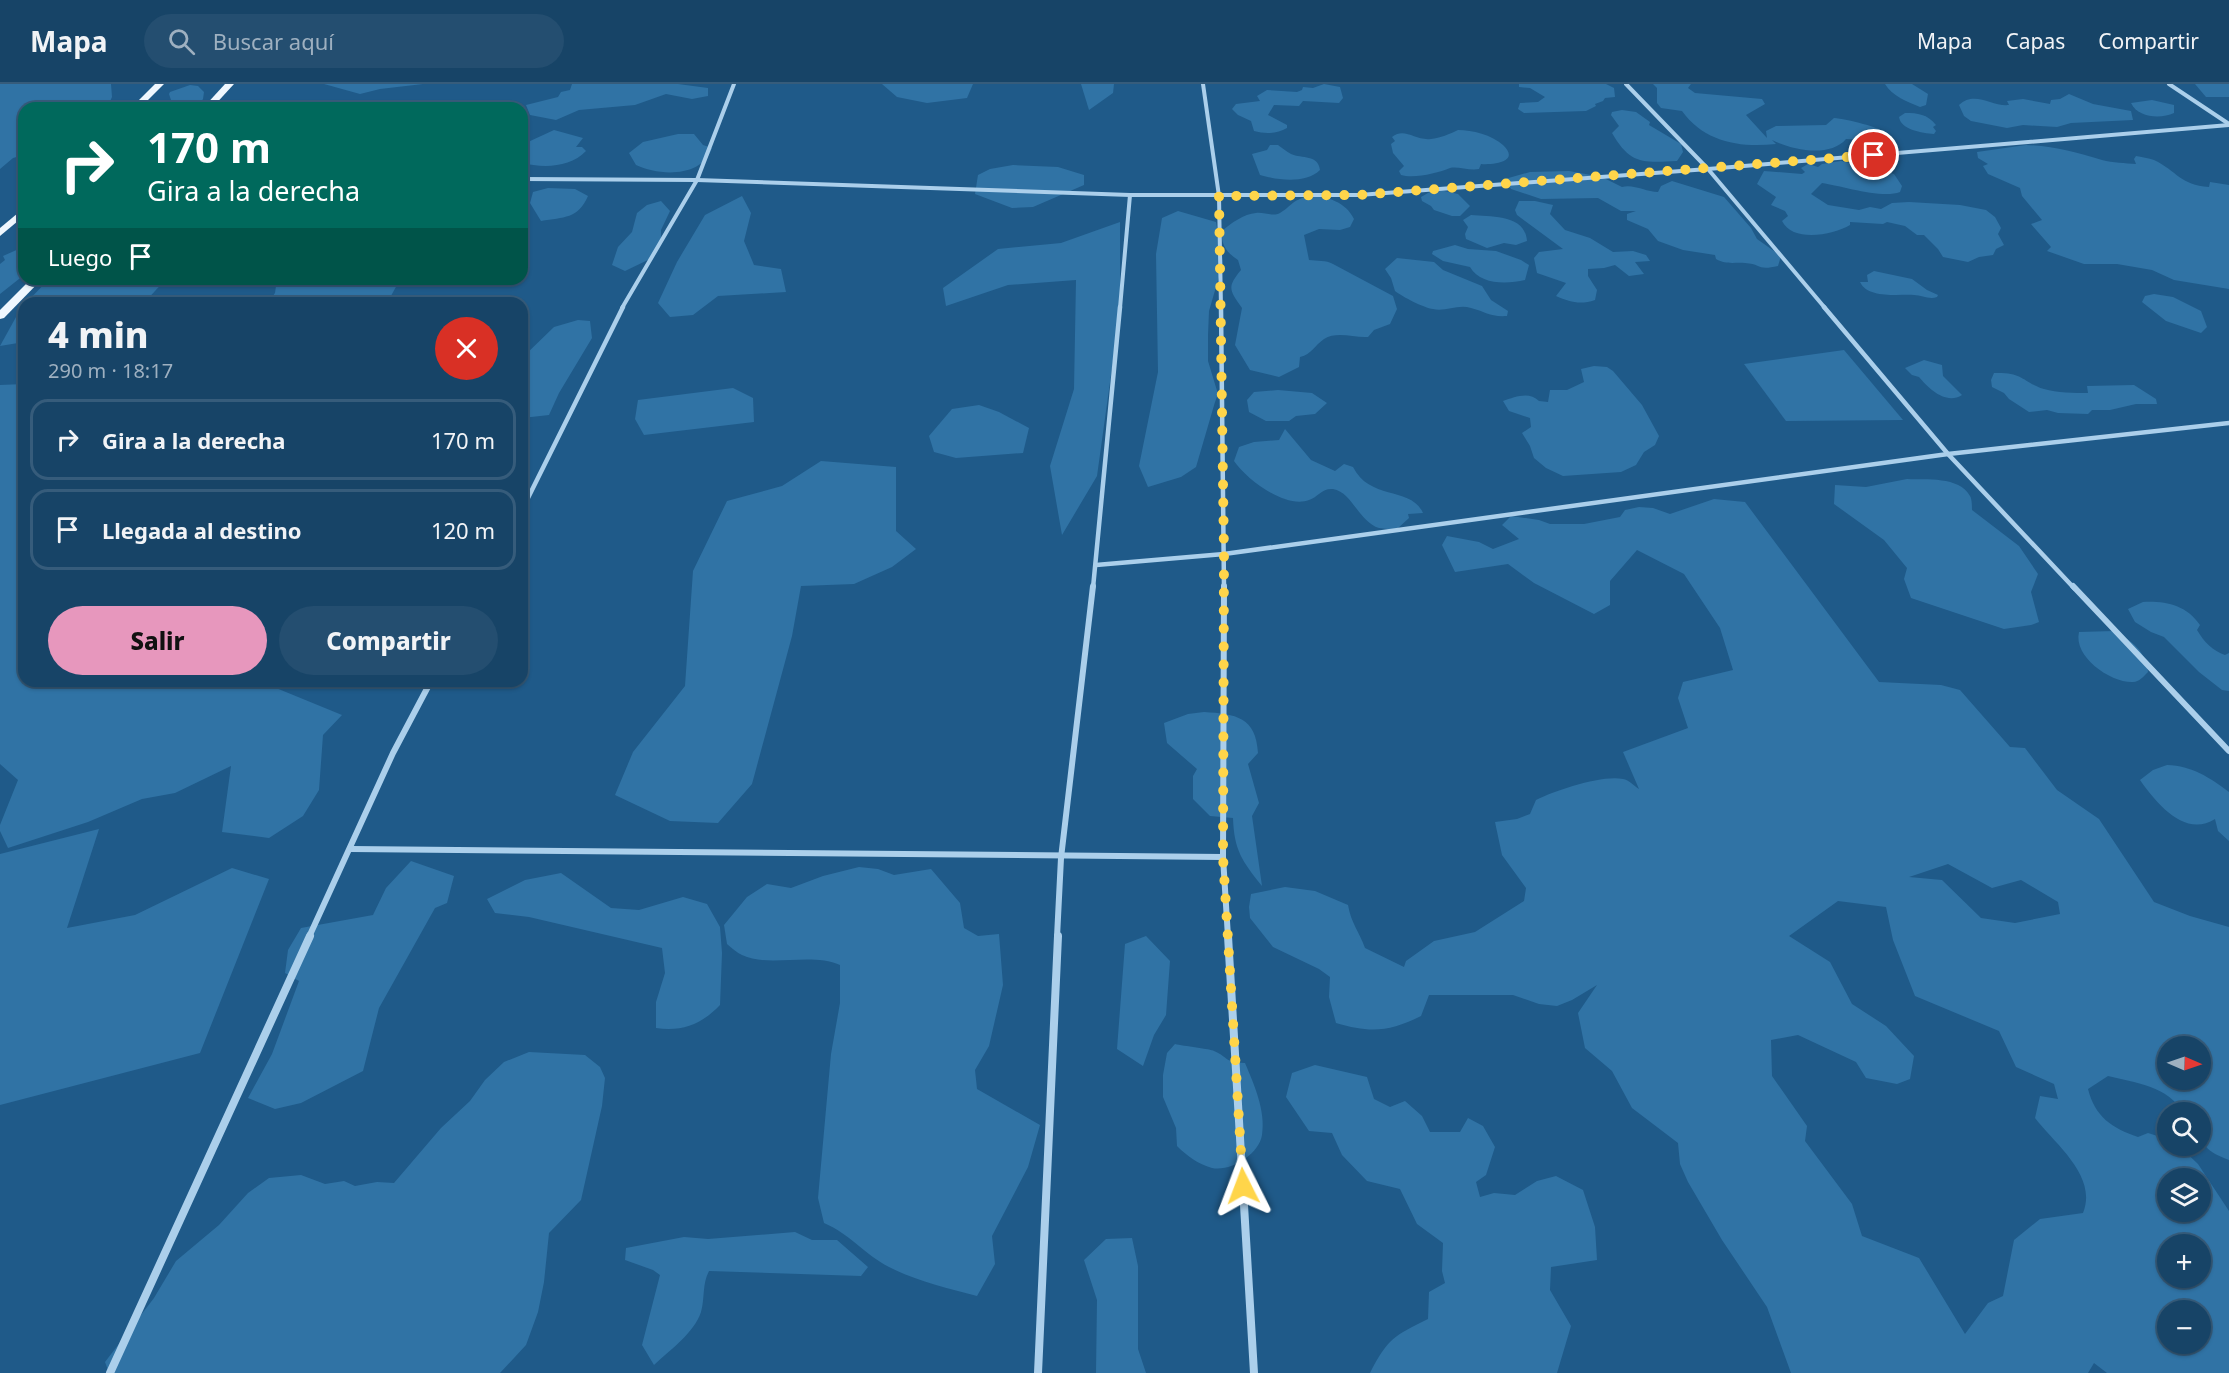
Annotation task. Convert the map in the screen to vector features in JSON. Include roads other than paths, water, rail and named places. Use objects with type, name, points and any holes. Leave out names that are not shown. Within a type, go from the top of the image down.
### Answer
[{"type":"main road","points":[[141,102],[160,84]]},
{"type":"main road","points":[[213,102],[230,84]]},
{"type":"main road","points":[[0,233],[18,216]]},
{"type":"main road","points":[[19,297],[31,285]]},
{"type":"main road","points":[[0,316],[18,298]]},
{"type":"street","points":[[528,498],[624,304],[697,180],[734,84]]},
{"type":"street","points":[[1203,84],[1219,196],[1224,554],[1223,857],[1254,1373]]},
{"type":"street","points":[[1626,84],[1708,169],[1948,454],[2229,751]]},
{"type":"street","points":[[2169,84],[2229,125]]},
{"type":"street","points":[[528,178],[697,180],[1130,195],[1359,195],[1708,169],[2229,125]]},
{"type":"street","points":[[1038,1373],[1061,858],[1096,565],[1130,195]]},
{"type":"street","points":[[1096,565],[1224,554],[1948,454],[2229,423]]},
{"type":"street","points":[[110,1373],[393,753],[428,687]]},
{"type":"street","points":[[351,849],[1061,858],[1223,857]]}]
